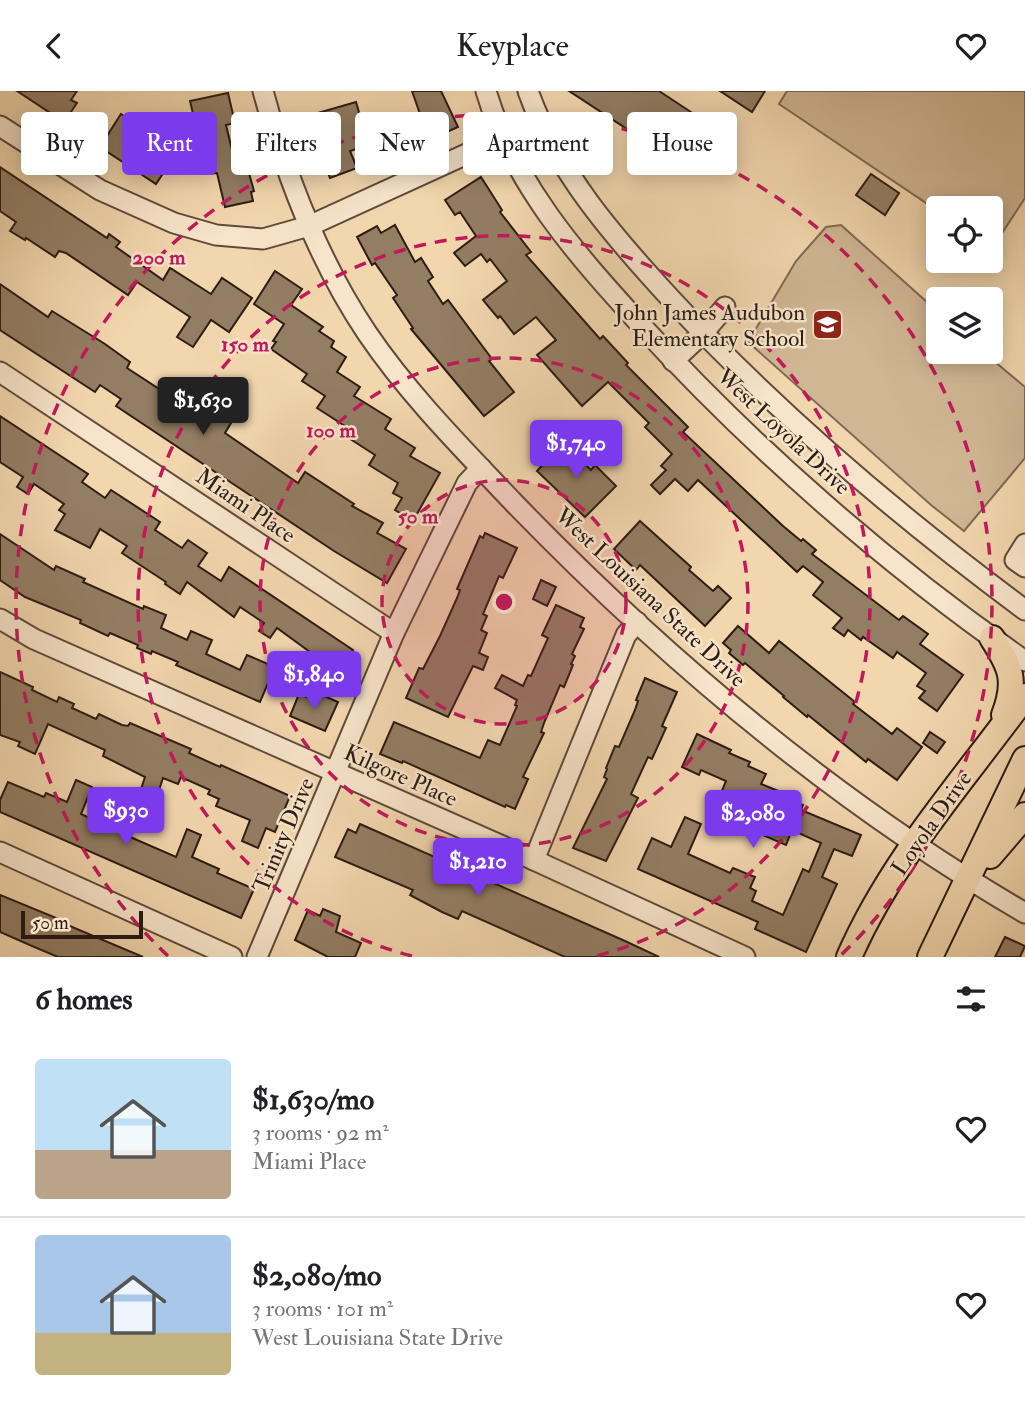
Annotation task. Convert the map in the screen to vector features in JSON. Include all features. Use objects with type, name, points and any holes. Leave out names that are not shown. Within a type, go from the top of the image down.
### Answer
[{"type":"main road","points":[[992,638],[1005,658],[1012,685],[1010,699],[995,736]]},
{"type":"main road","name":"Loyola Drive","points":[[849,957],[883,891],[913,843],[1025,696]]},
{"type":"main road","name":"Loyola Drive","points":[[930,957],[1025,759]]},
{"type":"main road","points":[[969,880],[1025,815]]},
{"type":"street","name":"West Louisiana State Drive","points":[[263,91],[276,138],[309,226],[332,273],[368,333],[416,397],[481,468],[565,555],[637,622],[775,741],[913,843],[1025,913]]},
{"type":"street","name":"West Loyola Drive","points":[[486,91],[493,112]]},
{"type":"street","name":"West Loyola Drive","points":[[528,91],[536,112]]},
{"type":"street","points":[[0,126],[100,190],[174,223],[216,235],[263,239],[309,226],[463,156]]},
{"type":"street","name":"West Loyola Drive","points":[[522,175],[562,235],[673,361],[803,485],[992,638],[1025,661]]},
{"type":"street","name":"West Loyola Drive","points":[[570,175],[625,249],[771,401],[877,495],[1025,610]]},
{"type":"street","points":[[673,361],[703,333],[725,307]]},
{"type":"street","name":"Miami Place","points":[[0,372],[394,633]]},
{"type":"street","name":"Trinity Drive","points":[[257,957],[394,633],[467,483],[481,468]]},
{"type":"street","points":[[1025,544],[1014,560],[1025,567]]},
{"type":"street","name":"Kilgore Place","points":[[0,619],[34,639],[534,860],[745,957]]},
{"type":"street","points":[[534,860],[626,635],[637,622]]},
{"type":"street","points":[[0,852],[232,957]]},
{"type":"shaded area","points":[[787,91],[1025,91],[1025,198],[1003,232],[1003,196],[926,196],[926,203],[779,104]]},
{"type":"shaded area","points":[[841,225],[926,301],[926,364],[997,364],[1025,387],[1025,458],[964,531],[931,505],[748,342],[796,261],[826,227]]},
{"type":"building","points":[[17,91],[77,91],[71,100],[77,103],[71,112],[49,112]]},
{"type":"building","points":[[412,91],[441,91],[458,127],[449,131],[449,112],[419,112]]},
{"type":"building","points":[[569,91],[659,91],[691,112],[627,112],[627,129],[613,120],[613,112],[601,112]]},
{"type":"building","points":[[720,91],[765,91],[752,112]]},
{"type":"building","points":[[228,93],[232,112],[231,124],[226,125],[231,146],[231,175],[249,175],[254,191],[251,192],[253,201],[225,207],[217,173],[217,112],[193,112],[190,101]]},
{"type":"building","points":[[356,102],[359,112],[355,112],[355,149],[350,151],[355,169],[341,174],[341,112],[321,112]]},
{"type":"building","points":[[121,114],[122,162],[108,152],[108,134]]},
{"type":"building","points":[[0,167],[107,238],[109,234],[120,242],[116,247],[163,280],[170,268],[211,294],[222,278],[252,298],[229,332],[211,320],[193,347],[177,337],[190,317],[137,282],[128,295],[66,253],[59,251],[55,257],[10,231],[16,222],[0,211]]},
{"type":"building","points":[[871,174],[899,193],[885,215],[856,195]]},
{"type":"building","points":[[142,175],[162,175],[156,184]]},
{"type":"building","points":[[481,177],[502,210],[500,212],[531,252],[526,255],[600,339],[603,336],[628,363],[626,365],[688,427],[683,432],[783,526],[816,550],[812,554],[899,620],[903,616],[928,634],[920,644],[963,675],[937,711],[919,698],[925,691],[917,686],[926,673],[897,652],[893,658],[863,637],[861,640],[848,630],[844,636],[833,628],[842,618],[813,595],[823,582],[803,566],[797,572],[698,480],[688,491],[675,479],[660,494],[651,485],[666,470],[661,466],[672,454],[645,427],[649,423],[608,382],[582,406],[537,355],[556,340],[536,317],[514,334],[500,316],[498,318],[483,300],[507,281],[490,259],[487,262],[481,254],[465,266],[454,253],[476,236],[460,212],[455,215],[445,200]]},
{"type":"building","points":[[395,225],[415,262],[421,258],[433,277],[428,281],[443,304],[448,300],[492,359],[489,361],[514,392],[484,416],[411,329],[413,328],[393,298],[397,295],[375,263],[372,265],[357,237],[377,226],[381,233]]},
{"type":"building","points":[[275,271],[302,289],[291,305],[323,327],[319,331],[334,341],[331,347],[346,357],[337,372],[360,387],[354,396],[391,419],[385,429],[415,448],[410,456],[440,473],[413,521],[395,510],[402,498],[393,493],[398,483],[369,465],[375,455],[344,435],[348,428],[317,408],[325,396],[302,381],[307,374],[271,349],[284,324],[254,304]]},
{"type":"building","points":[[0,284],[48,317],[52,311],[105,344],[130,362],[127,368],[167,394],[171,388],[207,412],[209,409],[231,423],[225,433],[298,483],[305,472],[354,504],[352,506],[383,523],[377,533],[406,549],[387,583],[334,551],[116,406],[121,399],[100,385],[95,392],[0,330]]},
{"type":"building","points":[[0,416],[88,474],[82,482],[105,498],[111,490],[160,522],[155,530],[182,548],[188,540],[207,553],[198,566],[221,581],[229,567],[353,650],[340,669],[326,660],[325,663],[277,628],[270,638],[259,631],[264,623],[240,607],[234,617],[187,582],[180,594],[122,553],[127,546],[100,529],[90,548],[55,530],[65,514],[59,510],[64,504],[34,484],[28,494],[17,487],[23,477],[0,462]]},
{"type":"building","points":[[563,443],[591,470],[595,465],[616,486],[585,517],[537,471]]},
{"type":"building","points":[[640,521],[713,591],[718,586],[731,598],[705,626],[640,565],[636,570],[614,549]]},
{"type":"building","points":[[485,533],[517,548],[503,578],[499,576],[483,614],[487,616],[481,630],[487,633],[479,653],[488,657],[483,670],[473,666],[448,717],[406,698],[419,668],[423,669],[440,636],[480,536],[483,538]]},
{"type":"building","points":[[0,534],[54,570],[56,566],[85,579],[83,582],[143,609],[144,606],[166,615],[161,628],[187,640],[191,631],[212,640],[206,654],[240,670],[247,655],[275,667],[260,702],[176,665],[178,662],[152,651],[151,654],[110,633],[108,636],[80,623],[81,620],[25,597],[0,580]]},
{"type":"building","points":[[541,580],[556,587],[547,606],[533,599]]},
{"type":"building","points":[[556,605],[584,618],[580,627],[584,629],[572,654],[575,656],[571,664],[573,665],[564,687],[560,685],[541,732],[544,733],[523,777],[528,779],[515,809],[506,805],[505,807],[403,761],[402,763],[380,754],[394,722],[480,758],[488,740],[500,745],[517,706],[517,700],[495,688],[502,675],[523,686],[528,675],[531,676],[548,638],[542,635]]},
{"type":"building","points":[[738,626],[769,653],[779,641],[892,734],[897,728],[922,747],[897,780],[868,759],[866,762],[808,715],[807,717],[745,663],[743,665],[729,653],[731,650],[723,643]]},
{"type":"building","points":[[0,672],[57,702],[59,697],[74,704],[72,708],[96,719],[99,714],[122,725],[128,726],[130,723],[191,749],[189,753],[290,796],[275,832],[266,828],[258,848],[242,841],[250,820],[216,806],[219,799],[208,794],[210,790],[181,777],[178,784],[163,778],[154,805],[138,798],[145,777],[103,756],[105,750],[48,724],[35,754],[18,746],[20,742],[0,735]]},
{"type":"building","points":[[645,678],[677,692],[662,726],[666,728],[652,759],[648,757],[631,794],[638,798],[606,861],[573,848],[607,779],[604,777],[606,768],[615,746],[619,747]]},
{"type":"building","points":[[299,694],[317,701],[320,694],[338,702],[325,731],[290,716]]},
{"type":"building","points":[[930,732],[945,742],[937,753],[923,743]]},
{"type":"building","points":[[697,734],[750,762],[748,766],[766,774],[761,784],[791,796],[789,799],[803,805],[801,810],[861,835],[852,856],[834,849],[822,877],[837,884],[806,952],[755,929],[758,922],[638,869],[652,838],[671,847],[685,817],[701,824],[688,854],[730,873],[733,868],[755,877],[750,888],[756,891],[752,901],[783,915],[803,869],[809,872],[821,843],[792,830],[786,845],[758,833],[764,818],[719,798],[726,781],[701,770],[699,775],[682,767]]},
{"type":"building","points":[[76,780],[92,787],[81,814],[137,840],[176,857],[187,829],[201,835],[192,857],[219,869],[217,873],[254,889],[241,918],[0,812],[0,800],[8,782],[44,797],[46,793],[67,802]]},
{"type":"building","points":[[360,824],[659,957],[565,957],[462,911],[458,919],[442,912],[410,895],[413,890],[335,857],[348,829],[356,833]]},
{"type":"building","points":[[0,895],[143,957],[58,957],[32,946],[0,932]]},
{"type":"building","points":[[323,909],[340,916],[336,932],[361,943],[355,957],[328,957],[295,940],[308,910],[320,916]]},
{"type":"building","points":[[1005,937],[1025,946],[1020,957],[995,957]]},
{"type":"place","name":"John James Audubon Elementary School","points":[[828,325]]}]
